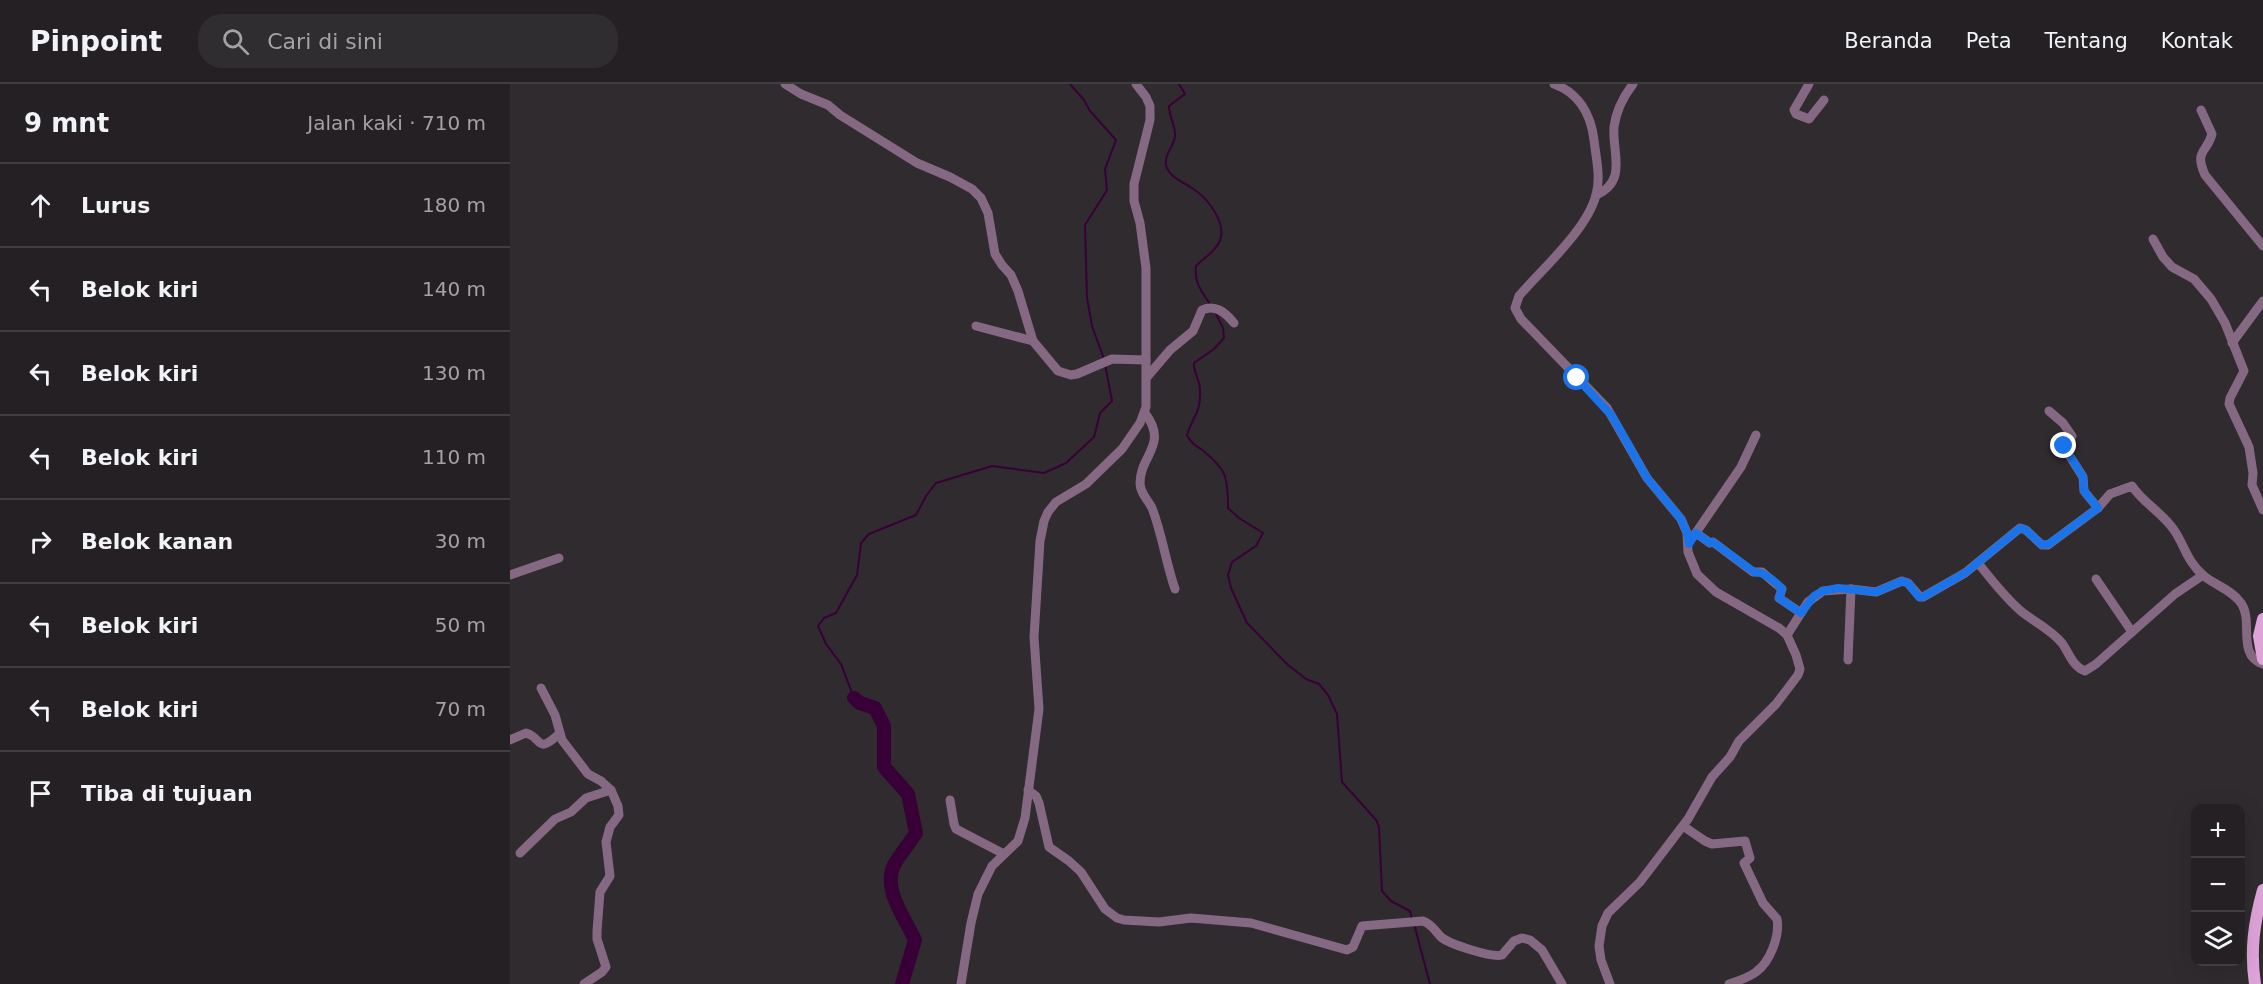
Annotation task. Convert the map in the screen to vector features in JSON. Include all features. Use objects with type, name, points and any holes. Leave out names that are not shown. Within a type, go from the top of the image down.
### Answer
[{"type":"main road","points":[[2263,619],[2259,636],[2263,659]]},
{"type":"main road","points":[[2255,984],[2252,957],[2253,929],[2263,890]]},
{"type":"street","points":[[784,84],[828,105],[916,163],[950,177],[972,189],[981,198],[988,213],[995,254],[1011,275],[1018,291],[1033,341],[1058,371],[1077,374],[1112,359],[1146,360]]},
{"type":"street","points":[[961,984],[978,894],[989,870],[1017,843],[1023,830],[1040,709],[1034,637],[1040,541],[1044,521],[1056,502],[1086,484],[1117,455],[1133,435],[1144,413],[1147,377],[1146,268],[1140,223],[1134,201],[1134,184],[1150,120],[1150,106],[1136,84]]},
{"type":"street","points":[[1596,195],[1610,187],[1614,178],[1617,166],[1614,136],[1616,119],[1620,104],[1633,84]]},
{"type":"street","points":[[1809,84],[1794,110],[1796,114],[1809,119],[1824,100]]},
{"type":"street","points":[[1557,85],[1581,103],[1590,120],[1598,160],[1596,195],[1577,229],[1519,296],[1515,308],[1525,325],[1607,408],[1647,478],[1681,519],[1687,533],[1688,552],[1695,570],[1708,586],[1787,635],[1799,663],[1798,675],[1776,704],[1739,741],[1730,757],[1712,777],[1683,826],[1636,888],[1615,906],[1605,919],[1599,946],[1607,983]]},
{"type":"street","points":[[2201,110],[2212,135],[2201,155],[2205,175],[2263,246]]},
{"type":"street","points":[[2152,239],[2172,267],[2194,279],[2220,312],[2244,373],[2229,404],[2249,447],[2253,473],[2252,485],[2263,510]]},
{"type":"street","points":[[2232,343],[2263,301]]},
{"type":"street","points":[[1147,377],[1170,350],[1193,331],[1202,310],[1209,307],[1217,309],[1226,313],[1234,323]]},
{"type":"street","points":[[976,326],[1033,341]]},
{"type":"street","points":[[2049,411],[2063,423],[2072,436],[2064,447],[2083,477],[2084,491],[2098,508]]},
{"type":"street","points":[[1144,413],[1153,427],[1154,435],[1152,451],[1141,478],[1141,488],[1151,507],[1175,589]]},
{"type":"street","points":[[1689,544],[1741,467],[1756,435]]},
{"type":"street","points":[[1787,635],[1814,596],[1823,591],[1851,589],[1876,592],[1899,582],[1905,582],[1919,597],[1923,597],[1978,563],[2020,528],[2026,530],[2042,545],[2048,545],[2098,508],[2110,494],[2132,486],[2173,528],[2185,554],[2203,576],[2240,602],[2246,615],[2248,651],[2255,660],[2263,664]]},
{"type":"street","points":[[1696,533],[1710,543],[1713,542],[1754,572],[1762,572],[1782,589],[1779,598],[1801,613]]},
{"type":"street","points":[[510,575],[560,558]]},
{"type":"street","points":[[1978,563],[1996,587],[2019,610],[2048,628],[2077,667],[2083,671],[2096,664],[2175,594],[2203,576]]},
{"type":"street","points":[[2096,579],[2133,632]]},
{"type":"street","points":[[1848,660],[1851,589]]},
{"type":"street","points":[[541,688],[555,715],[559,734],[588,774],[611,790],[618,806],[619,814],[610,827],[606,842],[611,875],[600,892],[597,935],[607,965],[602,972],[584,984]]},
{"type":"street","points":[[510,740],[526,734],[533,736],[541,745],[550,742],[559,734]]},
{"type":"street","points":[[520,853],[555,819],[571,812],[586,798],[611,790]]},
{"type":"street","points":[[1028,790],[1036,796],[1039,803],[1048,844],[1081,872],[1105,909],[1117,918],[1159,922],[1191,918],[1251,923],[1347,950],[1353,947],[1361,927],[1409,921],[1428,922],[1446,940],[1493,956],[1502,955],[1514,941],[1522,938],[1530,940],[1542,950],[1562,984]]},
{"type":"street","points":[[950,800],[956,829],[1004,854]]},
{"type":"street","points":[[1683,826],[1712,844],[1744,841],[1750,858],[1744,863],[1763,903],[1777,919],[1775,942],[1762,965],[1750,976],[1729,984]]},
{"type":"waterway","points":[[1070,84],[1116,140],[1105,169],[1107,190],[1085,225],[1087,298],[1092,326],[1104,359]]},
{"type":"waterway","points":[[1179,84],[1185,94],[1169,106],[1175,137],[1166,164],[1171,174],[1205,199],[1220,223],[1220,239],[1214,250],[1196,266],[1197,282],[1210,304]]},
{"type":"waterway","points":[[1216,314],[1223,328],[1224,338],[1214,349],[1194,363],[1200,386],[1200,398],[1198,410],[1187,435],[1221,468],[1226,480],[1228,508],[1263,533],[1256,546],[1232,562],[1228,575],[1231,588],[1247,623],[1288,665],[1306,679],[1319,684],[1328,695],[1337,714],[1342,782],[1377,821],[1379,828],[1382,891],[1391,901],[1410,911],[1412,919]]},
{"type":"waterway","points":[[854,698],[841,664],[826,644],[818,626],[824,618],[836,613],[857,575],[861,543],[869,534],[916,515],[936,483],[992,466],[1044,473],[1066,463],[1094,437],[1100,413],[1112,401],[1105,364]]},
{"type":"waterway","points":[[854,698],[860,703],[875,708],[884,726],[884,767],[908,794],[916,833],[896,861],[891,874],[896,903],[915,940],[902,984]]},
{"type":"waterway","points":[[1414,924],[1430,984]]},
{"type":"route","points":[[1577,378],[1607,408],[1647,478],[1681,519],[1689,544],[1696,533],[1710,543],[1713,542],[1754,572],[1762,572],[1782,589],[1779,598],[1801,613],[1814,596],[1823,591],[1838,588],[1876,592],[1902,581],[1908,583],[1921,598],[1965,573],[2020,528],[2026,530],[2042,545],[2049,544],[2098,508],[2084,491],[2083,477],[2064,446]]}]
